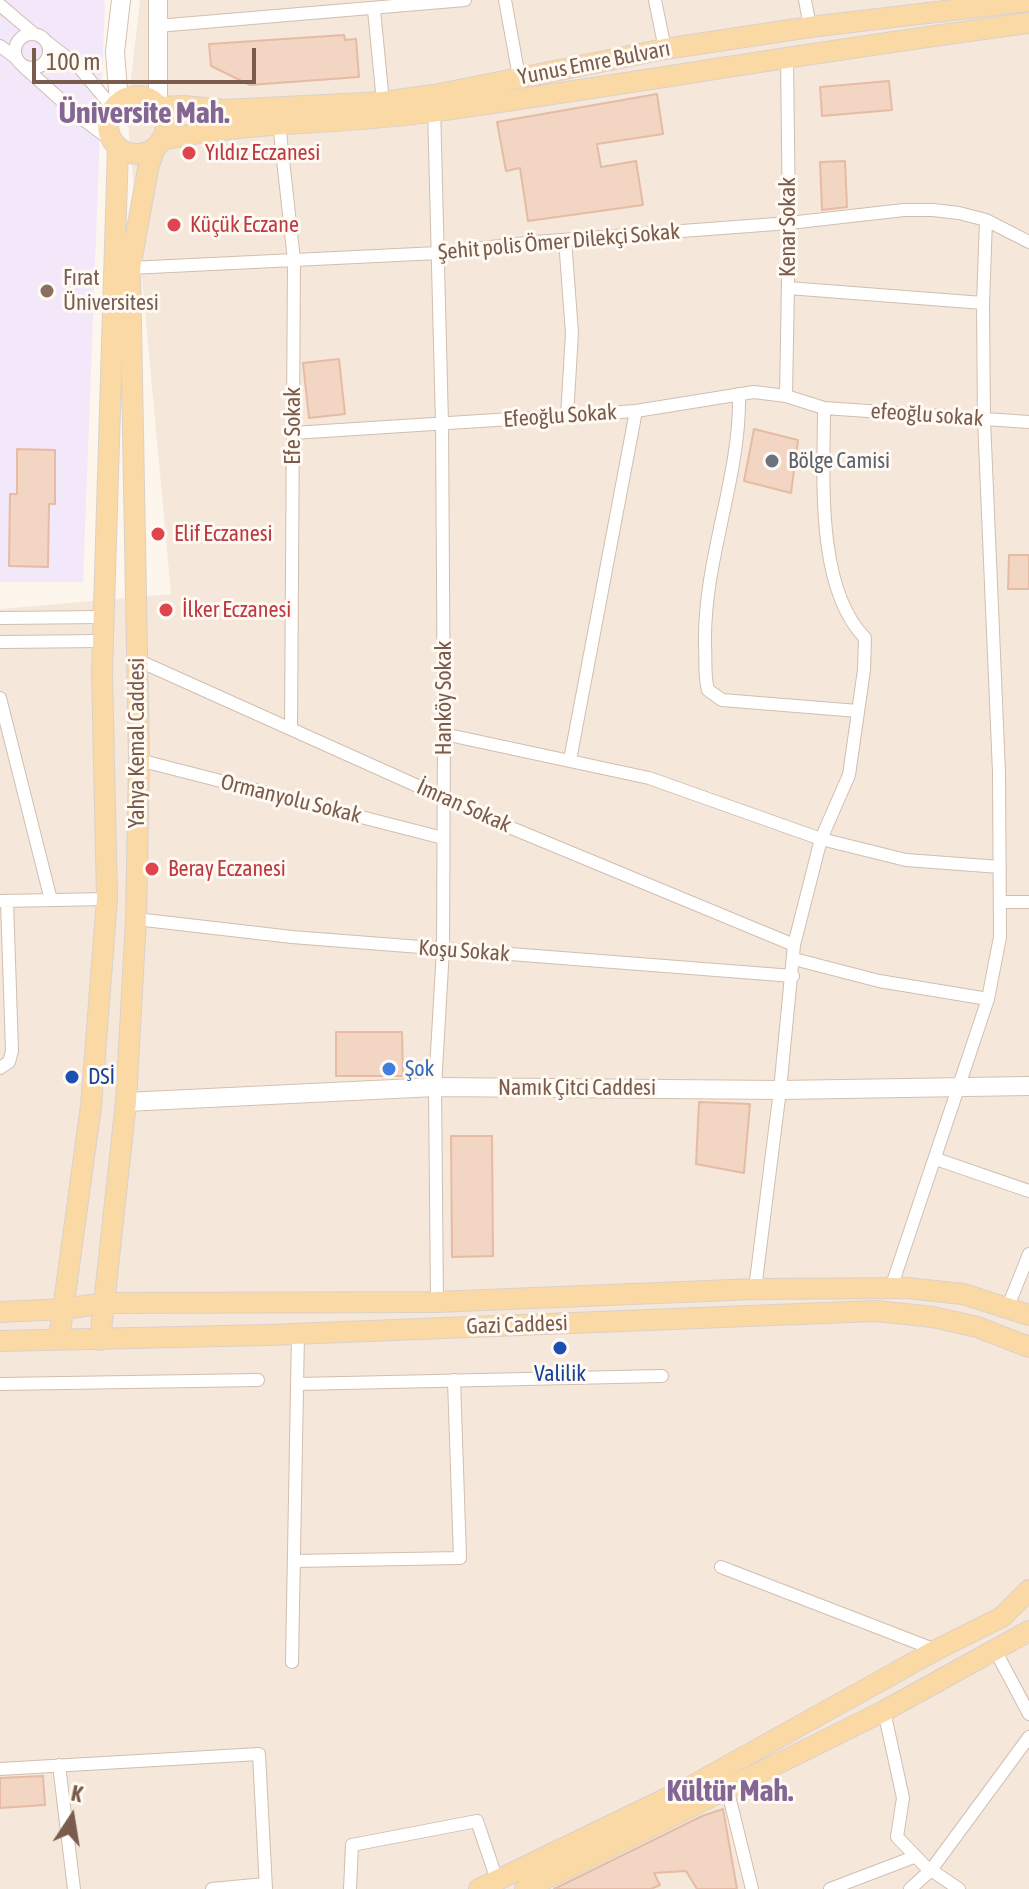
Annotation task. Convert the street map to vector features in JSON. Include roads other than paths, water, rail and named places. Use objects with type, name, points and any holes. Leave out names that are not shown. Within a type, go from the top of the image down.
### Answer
[{"type":"main road","name":"Yunus Emre Bulvarı","points":[[159,106],[225,110],[383,102],[434,104],[519,77],[665,49],[810,27],[1029,1]]},
{"type":"main road","name":"Yunus Emre Bulvarı","points":[[158,144],[202,131],[787,58],[1029,23]]},
{"type":"main road","points":[[135,96],[159,106],[165,122],[158,144],[149,151],[133,154],[115,144],[108,125],[116,105],[135,96]]},
{"type":"main road","name":"Yahya Kemal Caddesi","points":[[59,1339],[91,1106],[107,899],[102,672],[115,144]]},
{"type":"main road","name":"Yahya Kemal Caddesi","points":[[100,1340],[126,1102],[136,919],[139,760],[130,268],[148,169],[158,144]]},
{"type":"main road","name":"Gazi Caddesi","points":[[0,1312],[105,1303],[437,1302],[755,1289],[891,1288],[963,1294],[1029,1315]]},
{"type":"main road","name":"Gazi Caddesi","points":[[0,1341],[100,1340],[876,1311],[933,1317],[977,1327],[1029,1347]]},
{"type":"main road","points":[[488,1885],[688,1788],[936,1650],[1002,1617],[1029,1590]]},
{"type":"main road","points":[[525,1889],[884,1711],[1029,1631]]},
{"type":"street","points":[[116,105],[115,52],[121,0]]},
{"type":"street","points":[[158,0],[159,106]]},
{"type":"street","points":[[157,26],[465,0]]},
{"type":"street","points":[[505,0],[519,77]]},
{"type":"street","points":[[655,0],[665,49]]},
{"type":"street","points":[[805,0],[810,27]]},
{"type":"street","points":[[0,5],[78,66],[116,105]]},
{"type":"street","points":[[374,10],[383,102]]},
{"type":"street","points":[[20,62],[15,47],[17,41],[33,33]]},
{"type":"street","points":[[20,62],[37,68],[47,61],[47,42]]},
{"type":"street","points":[[0,46],[115,144]]},
{"type":"street","name":"Kenar Sokak","points":[[786,396],[789,223],[787,58]]},
{"type":"street","name":"Hanköy Sokak","points":[[434,104],[442,424],[444,734],[443,949],[435,1087],[437,1302]]},
{"type":"street","name":"Efe Sokak","points":[[279,123],[294,260],[291,729]]},
{"type":"street","name":"Şehit polis Ömer Dilekçi Sokak","points":[[130,268],[438,253],[904,210],[933,210],[986,220],[1029,242]]},
{"type":"street","points":[[891,1288],[988,999],[1000,937],[994,616],[984,420],[986,220]]},
{"type":"street","points":[[565,240],[572,333],[567,416]]},
{"type":"street","points":[[788,288],[983,303]]},
{"type":"street","name":"Efeoğlu Sokak","points":[[293,433],[636,411],[754,392],[786,396],[824,408]]},
{"type":"street","points":[[739,394],[737,441],[718,526],[705,623],[708,690],[722,700],[858,711]]},
{"type":"street","points":[[755,1289],[793,976],[794,945],[821,839],[849,775],[865,638],[853,625],[839,596],[823,519],[824,408]]},
{"type":"street","name":"efeoğlu sokak","points":[[824,408],[1029,422]]},
{"type":"street","points":[[570,760],[636,411]]},
{"type":"street","points":[[0,618],[103,617]]},
{"type":"street","points":[[0,642],[103,641]]},
{"type":"street","name":"İmran Sokak","points":[[137,660],[443,797],[794,945]]},
{"type":"street","points":[[0,698],[51,900]]},
{"type":"street","points":[[444,734],[649,778],[821,839],[906,860],[1000,867]]},
{"type":"street","name":"Ormanyolu Sokak","points":[[139,760],[443,838]]},
{"type":"street","points":[[0,1068],[9,1062],[12,1051],[4,901],[107,899]]},
{"type":"street","points":[[1001,902],[1029,902]]},
{"type":"street","name":"Koşu Sokak","points":[[136,919],[292,937],[793,976]]},
{"type":"street","points":[[794,959],[879,981],[988,999]]},
{"type":"street","name":"Namık Çitci Caddesi","points":[[126,1102],[435,1087],[780,1090],[1029,1086]]},
{"type":"street","points":[[936,1159],[1029,1191]]},
{"type":"street","points":[[1007,1309],[1029,1254]]},
{"type":"street","points":[[292,1662],[298,1333]]},
{"type":"street","points":[[298,1384],[662,1376]]},
{"type":"street","points":[[0,1384],[258,1380]]},
{"type":"street","points":[[294,1561],[460,1558],[454,1380]]},
{"type":"street","points":[[721,1567],[936,1650]]},
{"type":"street","points":[[995,1650],[1029,1714]]},
{"type":"street","points":[[884,1711],[903,1798],[897,1837],[914,1857],[959,1889]]},
{"type":"street","points":[[910,1889],[931,1870],[1029,1737]]},
{"type":"street","points":[[0,1769],[259,1754],[265,1886],[212,1889]]},
{"type":"street","points":[[59,1765],[74,1889]]},
{"type":"street","points":[[727,1788],[752,1889]]},
{"type":"street","points":[[350,1889],[352,1845],[477,1821],[488,1885]]},
{"type":"street","points":[[830,1889],[914,1857]]},
{"type":"place","name":"Yıldız Eczanesi","points":[[189,153]]},
{"type":"place","name":"Küçük Eczane","points":[[174,225]]},
{"type":"place","name":"Fırat Üniversitesi","points":[[47,291]]},
{"type":"place","name":"Bölge Camisi","points":[[772,461]]},
{"type":"place","name":"Elif Eczanesi","points":[[158,534]]},
{"type":"place","name":"İlker Eczanesi","points":[[166,610]]},
{"type":"place","name":"Beray Eczanesi","points":[[152,869]]},
{"type":"place","name":"Şok","points":[[389,1069]]},
{"type":"place","name":"DSİ","points":[[72,1077]]},
{"type":"place","name":"Valilik","points":[[560,1348]]},
{"type":"district","name":"Üniversite Mah.","points":[[144,114]]},
{"type":"district","name":"Kültür Mah.","points":[[730,1792]]}]
